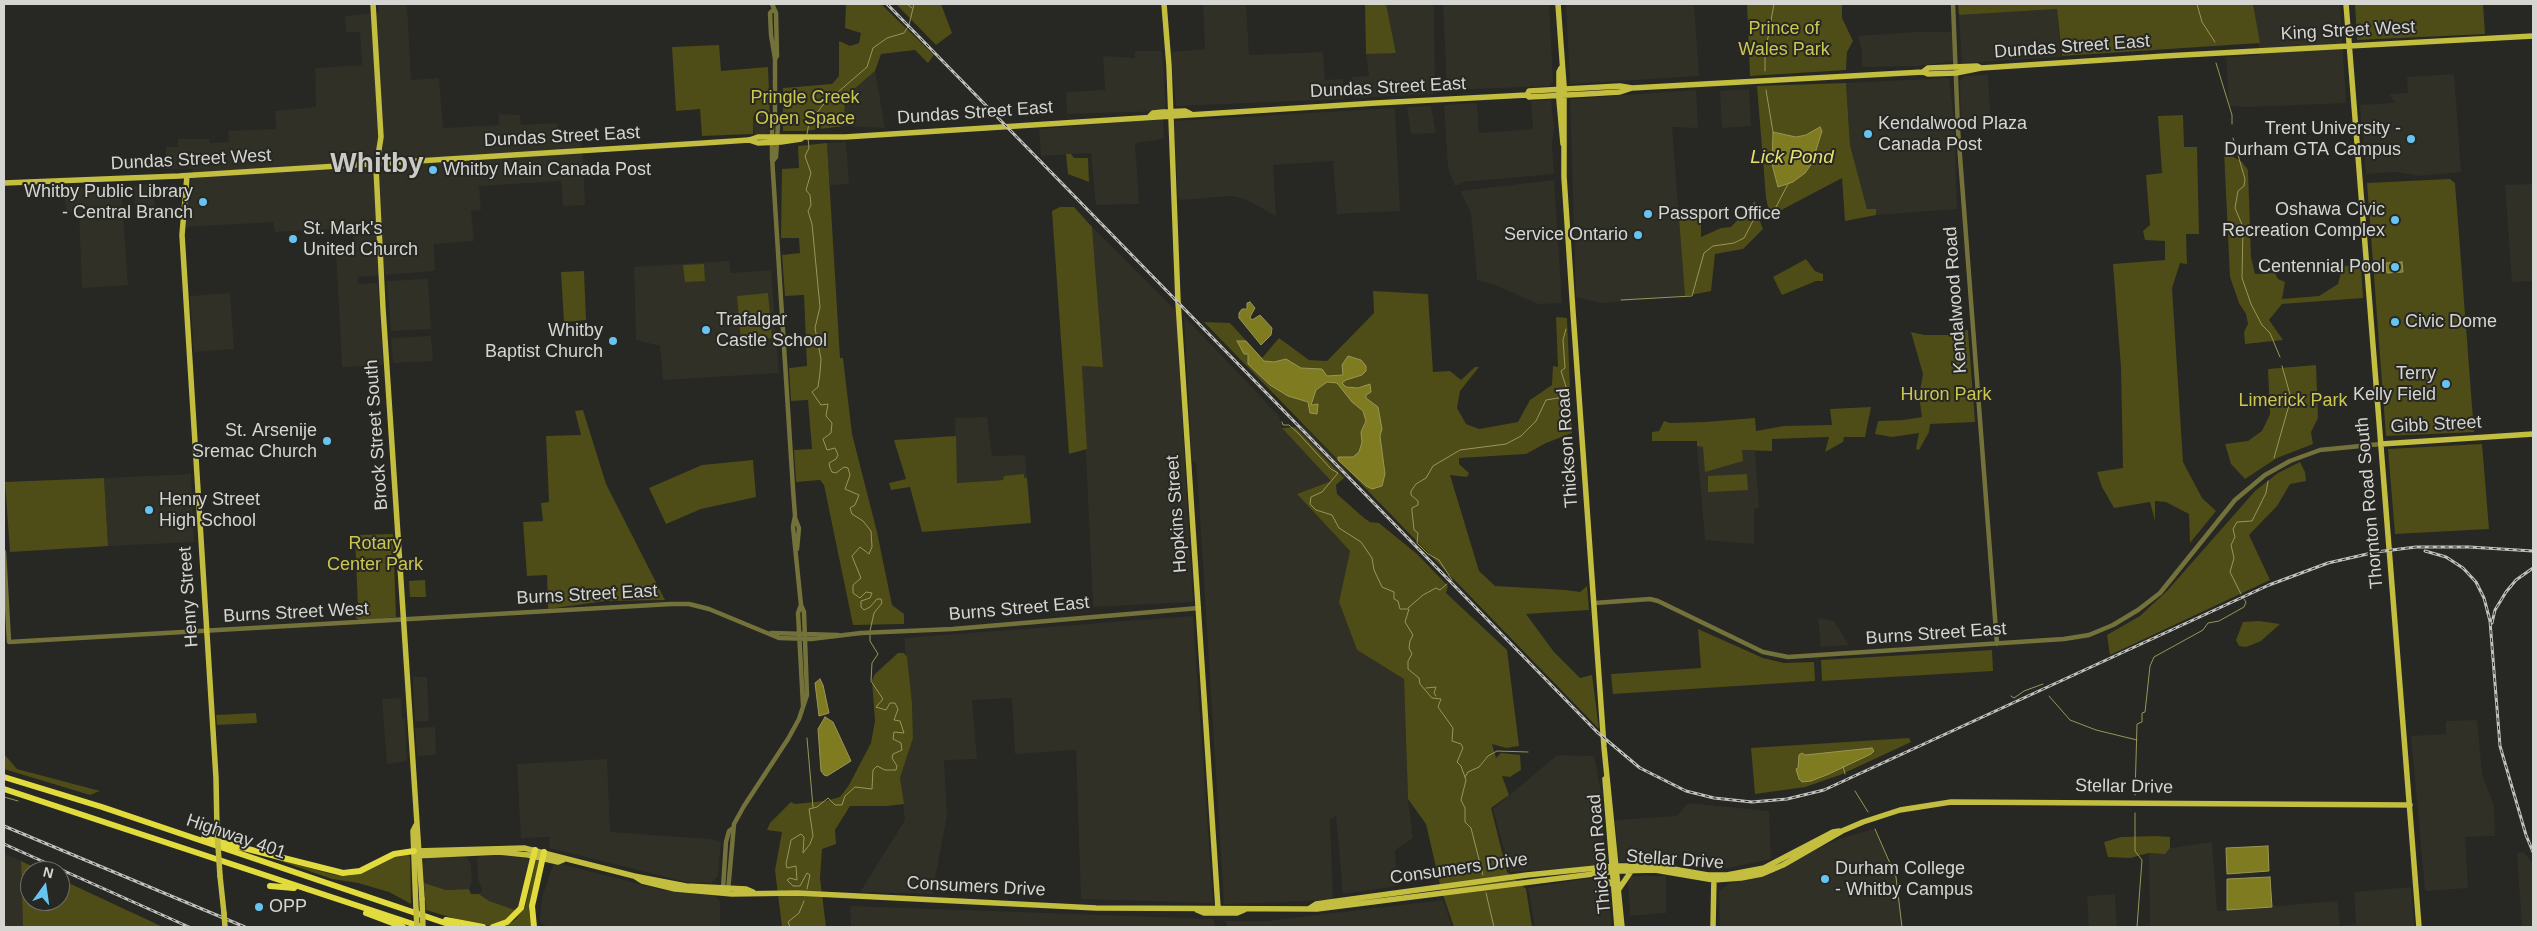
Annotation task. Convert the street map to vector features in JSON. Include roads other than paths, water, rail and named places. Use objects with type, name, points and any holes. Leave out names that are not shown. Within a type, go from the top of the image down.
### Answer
[{"type":"highway","name":"Highway 401","points":[[4,777],[102,807],[457,927]]},
{"type":"highway","name":"Highway 401","points":[[4,789],[423,927]]},
{"type":"highway","points":[[102,807],[200,837],[338,873],[360,871],[394,854],[417,853]]},
{"type":"highway","points":[[493,927],[507,922],[521,908],[535,853]]},
{"type":"highway","points":[[534,927],[532,906],[543,855]]},
{"type":"highway","points":[[270,886],[313,891],[403,927]]},
{"type":"highway","points":[[351,892],[435,917],[483,927]]},
{"type":"main road","name":"Brock Street South","points":[[373,4],[380,114],[380,150],[377,163],[383,309],[416,825],[413,831],[417,853],[419,898],[423,927]]},
{"type":"main road","name":"Hopkins Street","points":[[1164,4],[1178,302],[1218,908]]},
{"type":"main road","name":"Thickson Road","points":[[1558,4],[1562,68],[1560,132],[1564,147],[1612,856],[1619,889],[1622,927]]},
{"type":"main road","name":"Thornton Road South","points":[[2346,4],[2419,927]]},
{"type":"main road","name":"King Street West","points":[[2165,56],[2533,36]]},
{"type":"main road","name":"Dundas Street East","points":[[377,163],[749,140],[815,138],[1150,116],[1527,95],[1530,98],[1562,93],[1620,92],[1632,88],[1923,72],[1928,74],[1980,68],[2165,56]]},
{"type":"main road","points":[[380,150],[384,157],[398,162]]},
{"type":"main road","name":"Dundas Street West","points":[[5,185],[187,176],[377,163]]},
{"type":"main road","name":"Henry Street","points":[[187,176],[182,235],[207,632],[217,830],[225,927]]},
{"type":"main road","name":"Gibb Street","points":[[2381,444],[2533,434]]},
{"type":"main road","name":"Stellar Drive","points":[[1614,869],[1655,870],[1714,878],[1762,874],[1783,865],[1842,831],[1900,810],[1962,801],[2410,805]]},
{"type":"main road","name":"Consumers Drive","points":[[417,853],[501,847],[543,855],[558,862],[564,860],[634,876],[642,881],[675,889],[797,893],[1088,908],[1197,910],[1218,908],[1244,910],[1317,909],[1614,869]]},
{"type":"main road","points":[[1612,884],[1596,871],[1612,856],[1630,868],[1619,889]]},
{"type":"main road","name":"Thickson Road","points":[[1614,869],[1612,884],[1617,927]]},
{"type":"main road","points":[[1713,927],[1714,878]]},
{"type":"main road","name":"Brock Street South","points":[[417,927],[419,898]]},
{"type":"main road","name":"Consumers Drive","points":[[1197,910],[1237,913],[1244,910]]},
{"type":"street","points":[[725,890],[733,828],[744,806],[788,739],[802,708],[808,687],[802,637],[804,612],[801,605],[797,549],[793,528],[795,516],[774,161],[776,158],[772,125],[776,120],[775,59],[770,13],[773,10],[772,4]]},
{"type":"street","name":"Kendalwood Road","points":[[1953,4],[1958,130],[1996,644]]},
{"type":"street","name":"Gibb Street","points":[[2235,500],[2265,475],[2297,458],[2336,447],[2381,444]]},
{"type":"street","name":"Burns Street East","points":[[1595,603],[1650,599],[1658,601],[1763,652],[1788,657],[1996,644],[2089,635],[2112,625],[2138,610],[2169,583],[2235,500]]},
{"type":"street","name":"Burns Street West","points":[[4,552],[9,642],[404,620]]},
{"type":"street","name":"Burns Street East","points":[[404,620],[689,604],[709,609],[779,638],[953,629],[1199,608]]},
{"type":"water","name":"Lick Pond","points":[[1820,127],[1822,131],[1812,163],[1805,173],[1793,182],[1778,187],[1772,164],[1773,132],[1796,137],[1806,135]]},
{"type":"water","name":"Centennial Pool","points":[[2402,262],[2403,272],[2387,273],[2386,263]]},
{"type":"water","points":[[1250,302],[1255,308],[1250,317],[1252,320],[1260,315],[1272,328],[1271,335],[1261,345],[1239,318],[1239,313],[1242,309],[1247,309],[1247,303]]},
{"type":"water","points":[[1237,341],[1246,341],[1264,361],[1274,362],[1286,359],[1301,368],[1322,369],[1327,376],[1343,375],[1342,365],[1348,356],[1361,360],[1366,366],[1366,371],[1362,375],[1342,383],[1346,387],[1358,388],[1370,384],[1371,392],[1366,395],[1366,398],[1378,407],[1382,429],[1380,436],[1385,474],[1382,486],[1372,489],[1366,486],[1338,460],[1338,457],[1353,457],[1359,452],[1362,442],[1361,432],[1366,421],[1363,411],[1352,402],[1337,383],[1327,382],[1316,390],[1311,405],[1318,404],[1317,414],[1310,413],[1308,402],[1288,396],[1270,385],[1248,364],[1248,354],[1244,354]]},
{"type":"water","points":[[820,679],[829,713],[819,716],[815,683]]},
{"type":"water","points":[[825,717],[833,722],[851,761],[827,776],[821,771],[818,729]]},
{"type":"water","points":[[1872,748],[1874,751],[1871,754],[1829,774],[1811,781],[1802,782],[1799,779],[1796,769],[1798,768],[1799,755],[1802,753],[1805,755]]},
{"type":"water","points":[[2268,846],[2269,871],[2227,874],[2226,848]]},
{"type":"water","points":[[2270,877],[2272,907],[2227,910],[2227,879]]},
{"type":"waterway","points":[[907,4],[912,8]]},
{"type":"waterway","points":[[807,134],[809,123],[823,105],[867,67],[873,48],[887,38],[904,33],[909,25],[914,4]]},
{"type":"waterway","points":[[1765,71],[1765,54],[1774,4]]},
{"type":"waterway","points":[[2197,4],[2202,22],[2215,42]]},
{"type":"waterway","points":[[2216,63],[2232,115],[2232,124]]},
{"type":"waterway","points":[[1766,90],[1773,132]]},
{"type":"waterway","points":[[808,138],[809,148],[805,156],[811,173],[806,190],[810,195],[811,205],[808,211],[812,224],[820,307],[815,328],[821,359],[818,387],[812,392],[821,405],[828,404],[826,416],[832,423],[831,433],[823,439],[827,450],[835,448],[838,455],[836,459],[829,463],[830,468],[832,472],[836,473],[844,467],[848,468],[850,475],[845,489],[859,495],[855,505],[850,508],[852,514],[863,521],[871,531],[872,547],[869,554],[860,547],[852,556],[861,578],[853,585],[853,593],[860,598],[866,592],[872,593],[870,598],[861,601],[861,607],[864,610],[870,607],[877,599],[881,599],[882,603],[874,613],[870,631]]},
{"type":"waterway","points":[[2233,138],[2245,179],[2244,186],[2238,191],[2235,208],[2243,227],[2242,278],[2251,304],[2262,325],[2270,333],[2280,357]]},
{"type":"waterway","points":[[1768,212],[1776,207],[1788,184]]},
{"type":"waterway","points":[[1621,300],[1692,296],[1704,253],[1713,246],[1734,243],[1744,238],[1755,217]]},
{"type":"waterway","points":[[1452,580],[1439,560],[1428,554],[1417,543],[1418,533],[1414,530],[1412,508],[1418,505],[1418,501],[1411,495],[1411,491],[1416,484],[1426,478],[1433,466],[1460,450],[1506,444],[1521,436],[1536,421],[1546,400],[1558,398],[1568,393],[1561,371],[1565,368],[1563,340],[1566,329]]},
{"type":"waterway","points":[[2274,458],[2291,398],[2282,366]]},
{"type":"waterway","points":[[1282,422],[1283,425],[1289,425],[1298,433],[1331,469],[1338,473],[1322,492],[1311,497],[1310,504],[1316,510],[1332,515],[1339,528],[1361,542],[1372,558],[1374,570],[1382,587],[1394,592],[1394,599],[1398,601],[1400,609],[1409,609],[1405,622],[1413,635],[1410,641],[1409,648],[1412,654],[1408,661],[1408,669],[1419,678],[1420,684],[1432,698],[1441,699],[1438,707],[1453,728],[1452,741],[1461,744],[1463,748],[1457,762],[1461,766],[1466,780],[1461,800],[1465,808],[1465,822],[1471,828],[1483,875]]},
{"type":"waterway","points":[[2241,594],[2230,572],[2234,558],[2231,545],[2235,537],[2233,529],[2237,522],[2252,521],[2266,493],[2268,481]]},
{"type":"waterway","points":[[1408,608],[1423,595],[1436,588],[1440,590],[1447,584]]},
{"type":"waterway","points":[[2135,795],[2137,724],[2142,722],[2142,713],[2145,712],[2150,666],[2154,657],[2203,630],[2208,623],[2219,621],[2244,607],[2246,602],[2244,599]]},
{"type":"waterway","points":[[807,889],[810,875],[807,873],[800,886],[793,886],[787,880],[790,878],[797,880],[796,866],[787,868],[786,864],[791,840],[801,834],[804,837],[803,853],[810,844],[813,836],[809,809],[817,807],[828,798],[835,805],[842,805],[845,796],[855,787],[872,789],[873,770],[877,766],[885,770],[896,770],[897,766],[892,758],[893,754],[902,750],[901,743],[893,739],[894,732],[904,733],[900,721],[894,720],[898,709],[895,703],[890,703],[886,710],[876,707],[883,699],[871,681],[872,663],[878,654],[870,641],[870,635]]},
{"type":"waterway","points":[[2011,696],[2014,698],[2024,691],[2043,684]]},
{"type":"waterway","points":[[1426,688],[1436,687],[1434,693],[1436,696]]},
{"type":"waterway","points":[[2049,696],[2070,720],[2096,730],[2137,740]]},
{"type":"waterway","points":[[807,738],[813,807]]},
{"type":"waterway","points":[[1465,777],[1468,772],[1479,767],[1488,756],[1497,751],[1528,752]]},
{"type":"waterway","points":[[1843,766],[1845,774]]},
{"type":"waterway","points":[[1855,791],[1868,812]]},
{"type":"waterway","points":[[4,797],[18,801]]},
{"type":"waterway","points":[[2135,813],[2135,851],[2142,860],[2137,927]]},
{"type":"waterway","points":[[1875,829],[1896,877],[1902,927]]},
{"type":"waterway","points":[[1486,893],[1494,927]]},
{"type":"waterway","points":[[790,927],[788,922],[799,913],[804,901]]},
{"type":"railway","points":[[887,4],[1597,732],[1640,768],[1686,791],[1714,798],[1752,802],[1787,799],[1824,790],[2269,585],[2328,563],[2376,552],[2416,547],[2469,547],[2533,551]]},
{"type":"railway","points":[[2425,551],[2446,557],[2463,568],[2476,582],[2484,598],[2490,621],[2500,746],[2526,835],[2533,852]]},
{"type":"railway","points":[[2492,623],[2495,610],[2506,592],[2516,580],[2533,568]]},
{"type":"railway","points":[[4,826],[245,927]]},
{"type":"railway","points":[[4,844],[189,927]]},
{"type":"place","name":"Kendalwood Plaza Canada Post","points":[[1868,134]]},
{"type":"place","name":"Trent University - Durham GTA Campus","points":[[2411,139]]},
{"type":"place","name":"Whitby Main Canada Post","points":[[433,170]]},
{"type":"place","name":"Whitby Public Library - Central Branch","points":[[203,202]]},
{"type":"place","name":"Passport Office","points":[[1648,214]]},
{"type":"place","name":"Oshawa Civic Recreation Complex","points":[[2395,220]]},
{"type":"place","name":"Service Ontario","points":[[1638,235]]},
{"type":"place","name":"St. Mark's United Church","points":[[293,239]]},
{"type":"place","name":"Centennial Pool","points":[[2395,267]]},
{"type":"place","name":"Civic Dome","points":[[2395,322]]},
{"type":"place","name":"Trafalgar Castle School","points":[[706,330]]},
{"type":"place","name":"Whitby Baptist Church","points":[[613,341]]},
{"type":"place","name":"Terry Kelly Field","points":[[2446,384]]},
{"type":"place","name":"St. Arsenije Sremac Church","points":[[327,441]]},
{"type":"place","name":"Henry Street High School","points":[[149,510]]},
{"type":"place","name":"Durham College - Whitby Campus","points":[[1825,879]]},
{"type":"place","name":"OPP","points":[[259,907]]},
{"type":"district","name":"Whitby","points":[[377,164]]},
{"type":"park label","name":"Prince of Wales Park","points":[[1784,39]]},
{"type":"park label","name":"Pringle Creek Open Space","points":[[805,108]]},
{"type":"park label","name":"Huron Park","points":[[1946,395]]},
{"type":"park label","name":"Limerick Park","points":[[2293,401]]},
{"type":"park label","name":"Rotary Center Park","points":[[375,554]]}]
